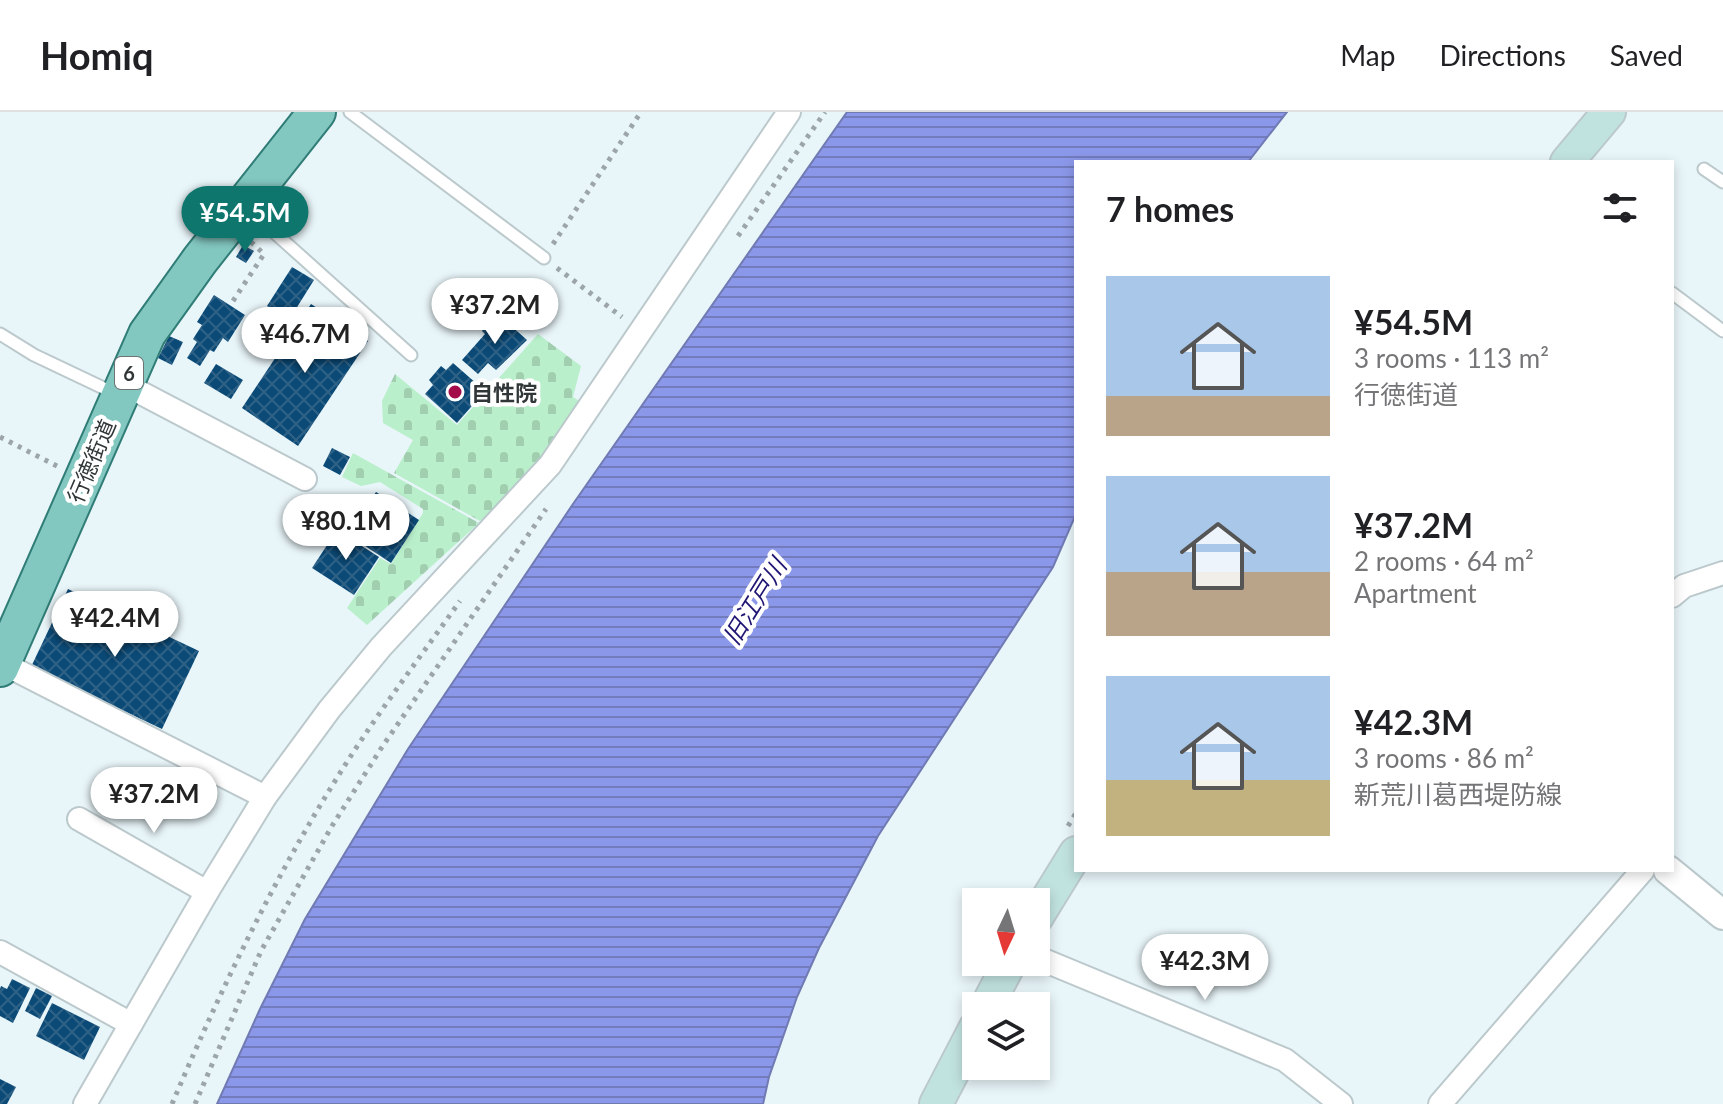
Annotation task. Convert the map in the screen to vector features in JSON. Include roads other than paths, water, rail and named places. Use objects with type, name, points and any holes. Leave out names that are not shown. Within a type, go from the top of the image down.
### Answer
[{"type":"main road","points":[[1569,160],[1609,112]]},
{"type":"main road","name":"行徳街道","points":[[1,666],[147,334],[314,113]]},
{"type":"main road","points":[[1050,895],[1074,856]]},
{"type":"main road","points":[[936,1104],[962,1054]]},
{"type":"street","points":[[85,1104],[265,797],[329,710],[381,647],[550,465],[789,112]]},
{"type":"street","points":[[121,390],[305,479]]},
{"type":"street","points":[[1676,586],[1723,573]]},
{"type":"street","points":[[1,666],[265,797]]},
{"type":"street","points":[[79,819],[207,892]]},
{"type":"street","points":[[1440,1104],[1641,872]]},
{"type":"street","points":[[1670,872],[1723,915]]},
{"type":"street","points":[[0,952],[131,1024]]},
{"type":"street","points":[[1050,963],[1285,1060],[1341,1104]]},
{"type":"lane","points":[[350,112],[544,258]]},
{"type":"lane","points":[[1704,169],[1723,182]]},
{"type":"lane","points":[[237,214],[411,355]]},
{"type":"lane","points":[[1674,294],[1723,331]]},
{"type":"lane","points":[[0,334],[34,355],[121,390]]},
{"type":"water","name":"旧江戸川","points":[[847,112],[1287,112],[1250,160],[1074,160],[1074,519],[1053,567],[878,836],[797,997],[769,1077],[763,1104],[217,1104],[305,919],[408,749],[573,504]]},
{"type":"place","name":"自性院","points":[[455,392]]}]
